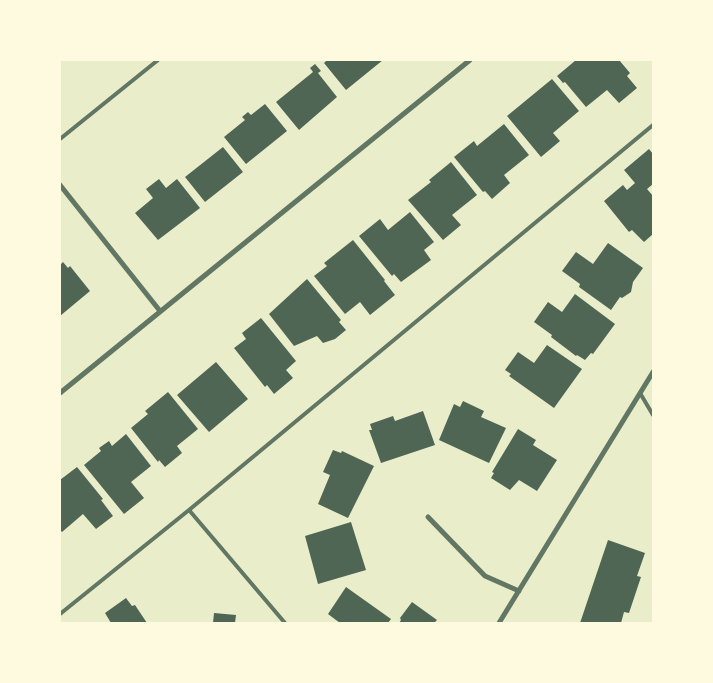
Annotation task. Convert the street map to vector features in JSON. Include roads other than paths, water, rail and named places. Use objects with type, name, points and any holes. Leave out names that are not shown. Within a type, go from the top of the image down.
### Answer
[{"type":"street","points":[[60,392],[470,60]]},
{"type":"street","points":[[60,185],[160,311]]},
{"type":"street","points":[[499,623],[653,372]]},
{"type":"street","points":[[428,517],[484,576],[519,592]]},
{"type":"lane","points":[[60,139],[158,60]]},
{"type":"lane","points":[[60,614],[189,510],[653,125]]},
{"type":"lane","points":[[640,393],[653,415]]},
{"type":"lane","points":[[189,510],[285,623]]}]
